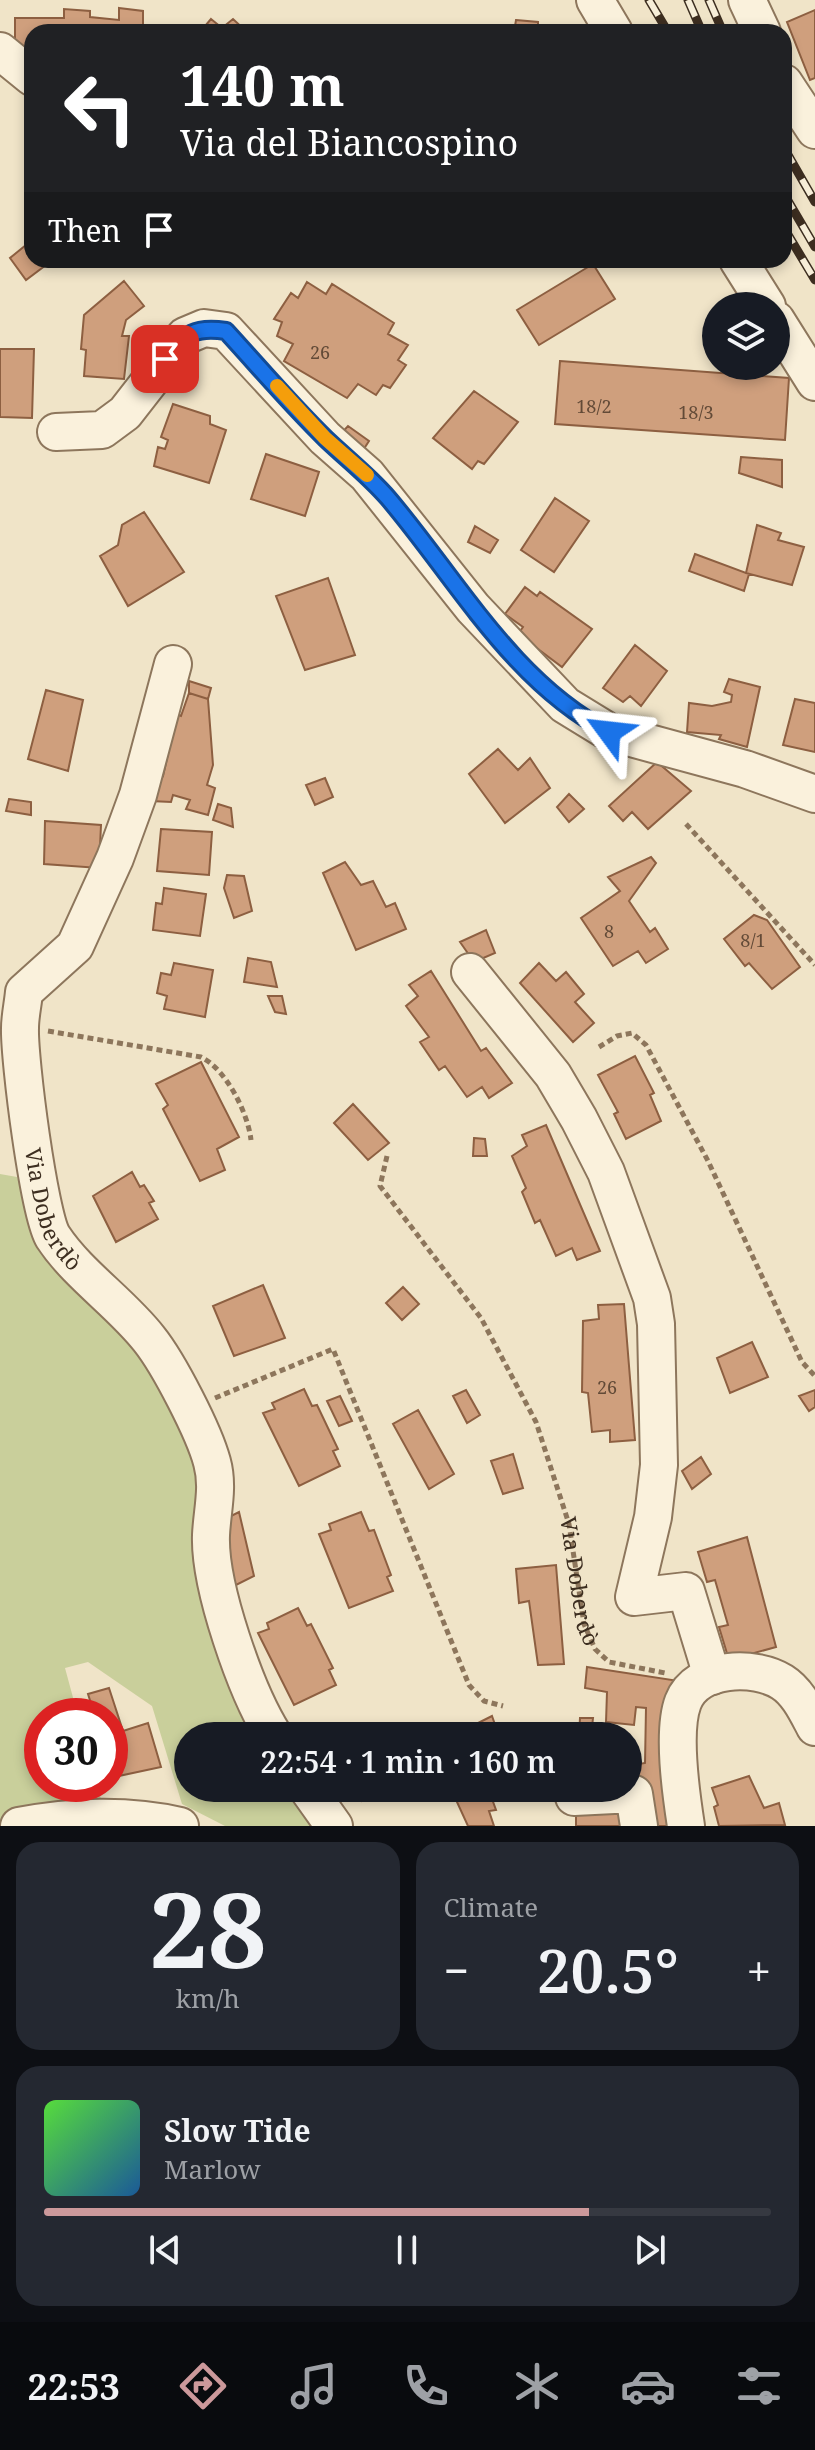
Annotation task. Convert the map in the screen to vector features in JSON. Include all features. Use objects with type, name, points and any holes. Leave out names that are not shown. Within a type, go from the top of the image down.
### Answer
[{"type":"street","points":[[595,0],[609,24]]},
{"type":"street","points":[[747,0],[758,24]]},
{"type":"street","points":[[0,51],[24,70]]},
{"type":"street","points":[[792,95],[815,130]]},
{"type":"street","points":[[743,268],[758,292]]},
{"type":"street","points":[[56,432],[102,430],[125,413],[185,336],[204,328],[226,331],[325,438],[367,475],[473,608],[565,705],[609,732],[745,769],[815,794]]},
{"type":"street","points":[[790,342],[815,382]]},
{"type":"street","name":"Via Doberdò","points":[[173,664],[138,795],[115,858],[75,946],[24,992],[19,1027],[43,1208],[52,1236],[150,1339],[189,1409],[213,1465],[215,1505],[211,1536],[218,1584],[248,1682],[267,1722]]},
{"type":"street","points":[[470,972],[553,1075],[579,1119],[606,1172],[643,1270],[656,1324],[659,1465],[653,1517],[634,1597],[686,1591],[712,1676]]},
{"type":"street","points":[[686,1826],[679,1744],[683,1703],[693,1686],[712,1676],[739,1672],[763,1674],[785,1684],[805,1708],[815,1727]]},
{"type":"street","points":[[317,1802],[334,1826]]},
{"type":"street","points":[[19,1826],[55,1819],[97,1818],[180,1826]]},
{"type":"path","points":[[686,824],[815,965]]},
{"type":"path","points":[[19,1027],[201,1057],[213,1063],[224,1079],[250,1127],[251,1140]]},
{"type":"path","points":[[599,1047],[617,1036],[632,1033],[646,1045],[708,1161],[802,1362],[815,1376]]},
{"type":"path","name":"Via Doberdò","points":[[387,1156],[380,1186],[481,1318],[536,1422],[569,1524],[584,1624],[595,1649],[609,1662],[636,1670],[712,1676]]},
{"type":"path","points":[[189,1409],[333,1349],[469,1685],[484,1701],[503,1706]]},
{"type":"green space","points":[[0,1174],[17,1177],[32,1220],[141,1345],[198,1443],[264,1722],[174,1722],[174,1778],[152,1706],[88,1662],[65,1668],[73,1698],[24,1698],[24,1802],[102,1802],[103,1807],[0,1819]]},
{"type":"green space","points":[[305,1802],[320,1826],[225,1826],[182,1804]]},
{"type":"building","points":[[119,8],[143,11],[143,24],[24,24],[24,48],[15,48],[15,18],[64,18],[64,9],[90,11],[90,17],[119,20]]},
{"type":"building","points":[[815,10],[815,78],[810,80],[792,35],[792,24],[787,22]]},
{"type":"building","points":[[516,20],[538,22],[538,24],[515,24]]},
{"type":"building","points":[[24,247],[24,268],[42,268],[26,280],[10,258]]},
{"type":"building","points":[[586,268],[596,268],[615,299],[539,345],[517,310]]},
{"type":"building","points":[[124,281],[144,306],[126,320],[122,336],[129,336],[124,379],[84,376],[86,350],[81,349],[84,315]]},
{"type":"building","points":[[307,282],[326,294],[332,284],[394,323],[388,334],[408,345],[398,360],[406,365],[390,388],[383,385],[376,395],[358,384],[347,398],[284,361],[293,344],[277,336],[282,322],[274,319],[291,293],[298,298]]},
{"type":"building","points":[[0,349],[34,349],[32,418],[0,417]]},
{"type":"building","points":[[560,361],[702,372],[702,380],[789,380],[785,440],[555,424]]},
{"type":"building","points":[[474,391],[518,422],[484,464],[478,461],[472,469],[433,438]]},
{"type":"building","points":[[173,404],[210,416],[210,424],[226,430],[209,483],[154,466],[158,447],[165,449],[168,440],[161,437]]},
{"type":"building","points":[[348,426],[369,441],[358,458],[337,438]]},
{"type":"building","points":[[266,454],[319,472],[305,516],[251,499]]},
{"type":"building","points":[[741,457],[782,460],[782,487],[739,473]]},
{"type":"building","points":[[555,498],[589,521],[554,572],[521,550]]},
{"type":"building","points":[[144,512],[184,572],[128,606],[100,556],[118,545],[122,525]]},
{"type":"building","points":[[757,525],[781,533],[778,540],[804,547],[792,585],[746,573]]},
{"type":"building","points":[[475,526],[498,540],[490,553],[468,542]]},
{"type":"building","points":[[695,554],[749,574],[744,591],[689,571]]},
{"type":"building","points":[[328,578],[355,655],[305,670],[276,596]]},
{"type":"building","points":[[525,587],[537,596],[540,592],[592,629],[562,667],[518,634],[523,627],[505,614]]},
{"type":"building","points":[[635,645],[667,671],[641,706],[630,696],[623,702],[603,688]]},
{"type":"building","points":[[729,679],[760,687],[747,747],[719,739],[721,735],[687,732],[689,703],[712,706],[731,702],[732,695],[724,692]]},
{"type":"building","points":[[189,681],[211,688],[208,699],[189,693]]},
{"type":"building","points":[[46,690],[83,700],[68,771],[28,759]]},
{"type":"building","points":[[189,693],[208,699],[213,765],[207,785],[215,788],[208,815],[186,809],[190,800],[173,795],[171,802],[151,801],[159,774],[163,776],[172,736],[170,712],[181,716]]},
{"type":"building","points":[[795,699],[815,703],[815,752],[783,745]]},
{"type":"building","points":[[498,749],[518,770],[530,758],[550,788],[505,823],[469,774]]},
{"type":"building","points":[[657,762],[691,791],[648,829],[632,812],[623,821],[609,806]]},
{"type":"building","points":[[325,778],[333,797],[315,805],[306,785]]},
{"type":"building","points":[[569,794],[584,809],[569,822],[557,807]]},
{"type":"building","points":[[9,799],[31,802],[31,815],[6,811]]},
{"type":"building","points":[[218,804],[231,808],[233,827],[213,820]]},
{"type":"building","points":[[45,821],[101,825],[99,868],[44,864]]},
{"type":"building","points":[[161,829],[212,832],[209,875],[157,871]]},
{"type":"building","points":[[651,857],[656,863],[629,901],[650,932],[655,928],[668,949],[646,963],[638,951],[613,966],[581,918],[620,891],[608,877]]},
{"type":"building","points":[[345,862],[361,885],[373,881],[386,907],[395,903],[406,929],[356,950],[323,873]]},
{"type":"building","points":[[227,875],[244,876],[252,911],[234,918],[224,888]]},
{"type":"building","points":[[164,888],[206,894],[200,936],[153,930],[156,903],[162,904]]},
{"type":"building","points":[[754,915],[767,920],[800,967],[772,989],[749,963],[745,966],[724,939]]},
{"type":"building","points":[[486,930],[495,953],[474,962],[460,942]]},
{"type":"building","points":[[248,958],[271,962],[277,987],[244,982]]},
{"type":"building","points":[[174,963],[213,970],[205,1017],[164,1009],[167,996],[157,993],[161,973],[171,975]]},
{"type":"building","points":[[539,963],[556,981],[566,972],[584,994],[575,1002],[594,1023],[573,1042],[520,983]]},
{"type":"building","points":[[431,971],[481,1051],[486,1048],[512,1083],[489,1098],[482,1087],[467,1097],[445,1066],[439,1070],[420,1042],[429,1037],[406,1006],[418,996],[409,985]]},
{"type":"building","points":[[268,996],[282,996],[286,1014],[275,1012]]},
{"type":"building","points":[[635,1056],[654,1093],[650,1095],[661,1121],[626,1139],[614,1114],[618,1112],[598,1075]]},
{"type":"building","points":[[201,1062],[239,1137],[217,1149],[225,1170],[200,1181],[163,1109],[168,1105],[156,1084]]},
{"type":"building","points":[[353,1104],[389,1143],[368,1160],[334,1123]]},
{"type":"building","points":[[546,1125],[600,1251],[577,1260],[572,1248],[556,1256],[540,1220],[535,1223],[522,1192],[526,1188],[512,1156],[527,1146],[522,1135]]},
{"type":"building","points":[[474,1138],[485,1139],[487,1156],[473,1156]]},
{"type":"building","points":[[132,1172],[140,1187],[144,1185],[154,1201],[149,1203],[158,1219],[116,1242],[93,1196]]},
{"type":"building","points":[[263,1285],[285,1338],[234,1356],[213,1306]]},
{"type":"building","points":[[403,1287],[419,1304],[402,1320],[386,1303]]},
{"type":"building","points":[[624,1304],[635,1440],[610,1442],[610,1430],[592,1432],[588,1393],[582,1392],[583,1321],[599,1319],[598,1305]]},
{"type":"building","points":[[752,1342],[768,1377],[730,1393],[717,1358]]},
{"type":"building","points":[[304,1389],[312,1406],[317,1405],[338,1449],[333,1451],[340,1466],[299,1486],[263,1413],[275,1409],[272,1403]]},
{"type":"building","points":[[466,1390],[480,1415],[467,1423],[453,1396]]},
{"type":"building","points":[[815,1390],[815,1407],[809,1411],[799,1396]]},
{"type":"building","points":[[340,1396],[352,1421],[339,1426],[327,1401]]},
{"type":"building","points":[[418,1410],[454,1474],[429,1489],[393,1424]]},
{"type":"building","points":[[513,1454],[523,1488],[503,1494],[491,1461]]},
{"type":"building","points":[[701,1457],[711,1474],[692,1489],[682,1471]]},
{"type":"building","points":[[239,1512],[254,1576],[232,1587],[219,1522]]},
{"type":"building","points":[[361,1512],[369,1531],[374,1530],[391,1575],[387,1577],[393,1591],[349,1608],[319,1534],[331,1530],[329,1524]]},
{"type":"building","points":[[747,1537],[776,1647],[729,1660],[719,1627],[728,1625],[715,1580],[707,1582],[698,1552]]},
{"type":"building","points":[[556,1565],[564,1664],[538,1665],[529,1601],[519,1603],[516,1569]]},
{"type":"building","points":[[298,1608],[307,1626],[311,1624],[333,1668],[329,1670],[336,1685],[294,1705],[258,1633],[269,1629],[267,1623]]},
{"type":"building","points":[[587,1667],[679,1681],[678,1826],[653,1826],[639,1802],[642,1802],[642,1764],[645,1763],[646,1708],[636,1707],[634,1722],[606,1722],[607,1692],[585,1688]]},
{"type":"building","points":[[109,1688],[112,1698],[89,1698],[88,1694]]},
{"type":"building","points":[[492,1716],[494,1722],[480,1722]]},
{"type":"building","points":[[580,1718],[593,1718],[593,1722],[580,1722]]},
{"type":"building","points":[[148,1723],[161,1767],[128,1774],[128,1729]]},
{"type":"building","points":[[749,1776],[764,1808],[779,1803],[785,1825],[719,1826],[714,1807],[718,1805],[712,1788]]},
{"type":"building","points":[[457,1802],[493,1802],[496,1810],[489,1811],[494,1826],[468,1826]]},
{"type":"building","points":[[627,1802],[630,1826],[576,1826],[576,1805]]},
{"type":"railway","points":[[649,0],[663,24]]},
{"type":"railway","points":[[688,0],[698,24]]},
{"type":"railway","points":[[709,0],[720,24]]},
{"type":"railway","points":[[792,162],[815,202]]},
{"type":"railway","points":[[792,208],[815,247]]},
{"type":"railway","points":[[792,241],[815,280]]},
{"type":"slow traffic","points":[[277,386],[325,438],[367,475]]},
{"type":"route","points":[[165,359],[185,336],[204,328],[226,331],[325,438],[367,475],[404,517],[473,608],[529,670],[565,705],[609,732]]}]
